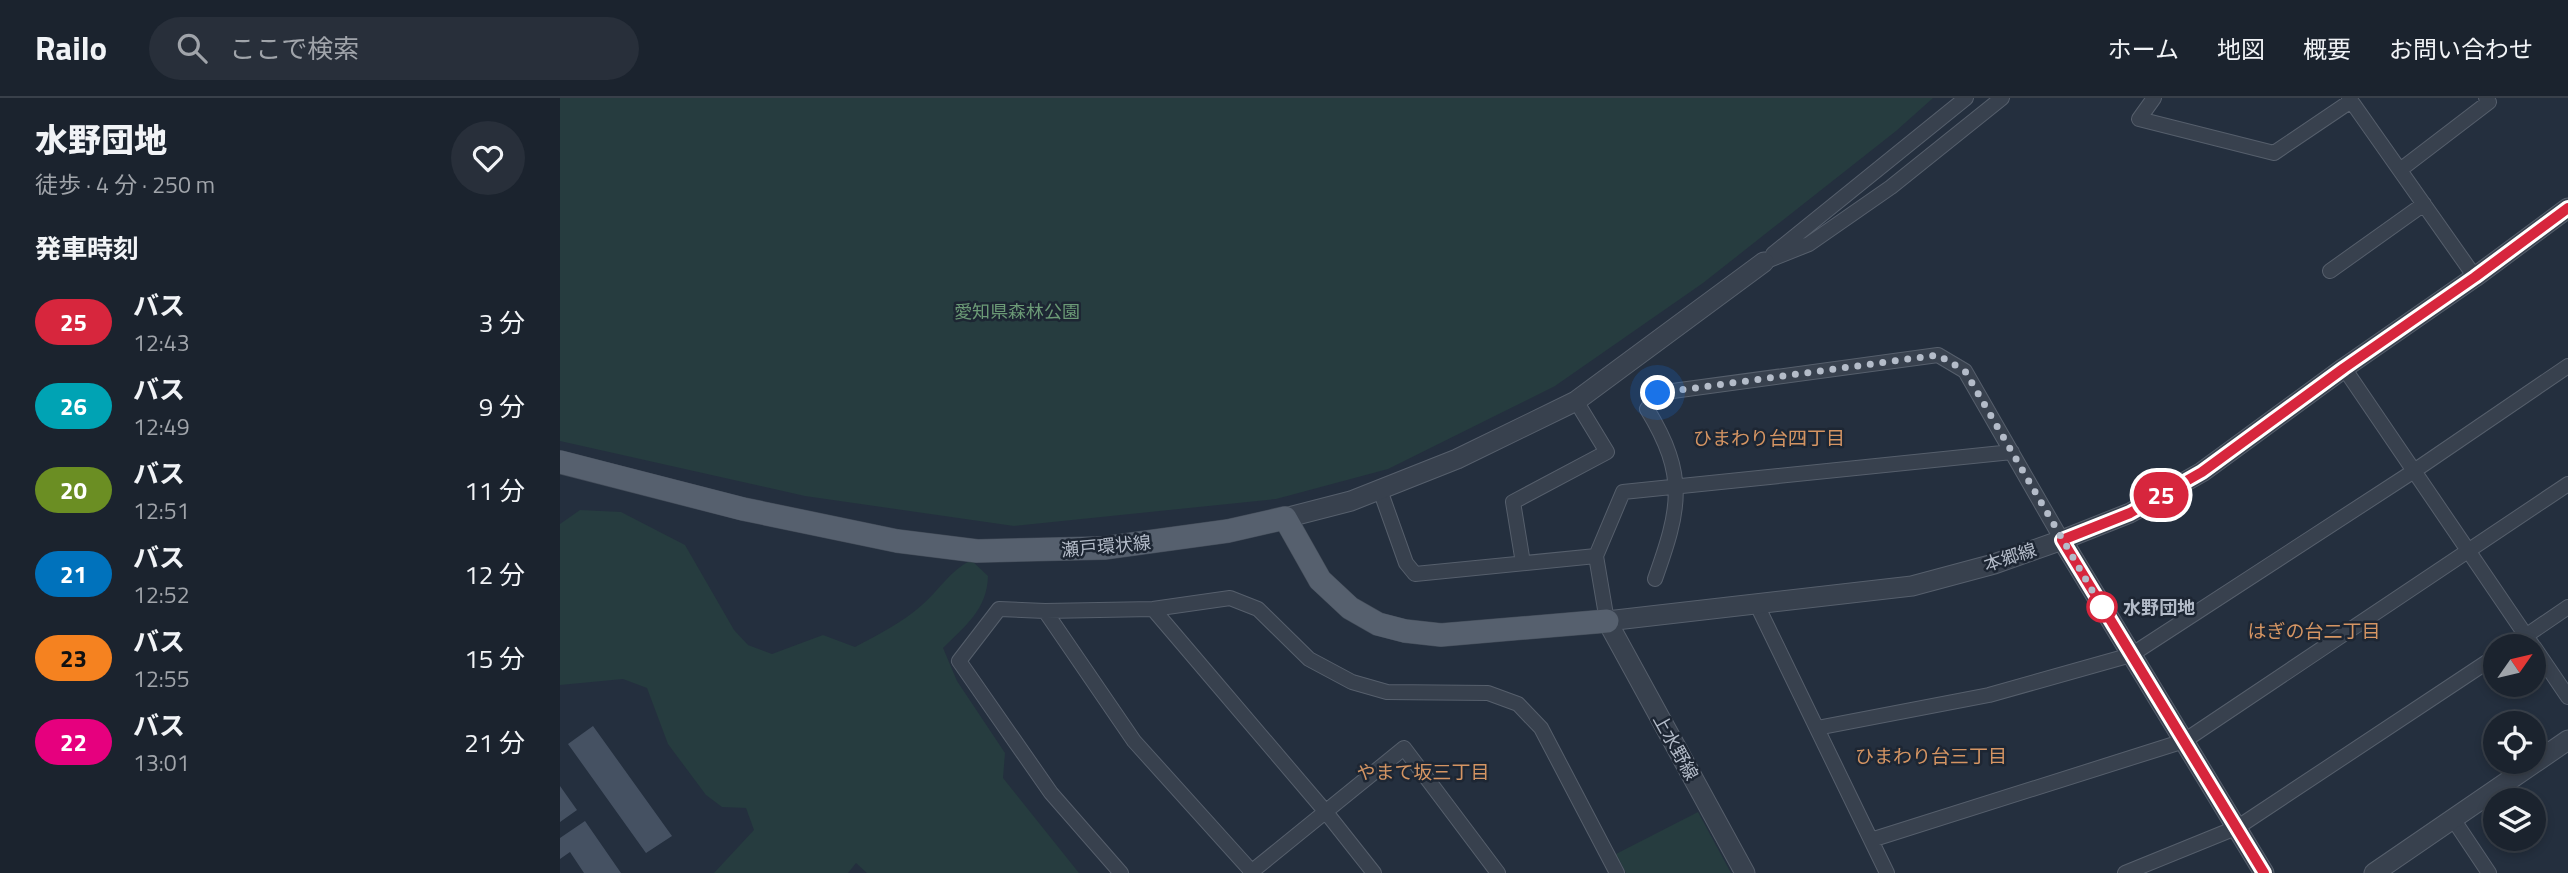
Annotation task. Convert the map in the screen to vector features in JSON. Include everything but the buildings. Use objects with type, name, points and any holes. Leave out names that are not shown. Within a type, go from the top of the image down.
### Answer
[{"type":"main road","name":"瀬戸環状線","points":[[560,462],[755,511],[897,541],[977,551],[1104,548],[1228,531],[1285,518]]},
{"type":"main road","points":[[1285,518],[1320,580],[1350,608],[1378,624],[1405,631],[1441,635],[1606,621]]},
{"type":"street","points":[[1285,518],[1351,501],[1380,490],[1457,459],[1576,401],[1764,262],[1966,98]]},
{"type":"street","points":[[1764,262],[1809,244],[1850,216],[1891,187],[2002,98]]},
{"type":"street","points":[[2154,98],[2139,119],[2274,153],[2350,100],[2475,277]]},
{"type":"street","points":[[2400,170],[2489,102],[2486,98]]},
{"type":"street","points":[[2330,271],[2424,204]]},
{"type":"street","name":"本郷線","points":[[1606,621],[1912,586],[1994,564],[2130,513],[2202,472],[2568,208]]},
{"type":"street","points":[[1655,579],[1672,531],[1677,486],[1665,438],[1647,409],[1658,393],[1938,355],[1965,371],[2062,540],[2264,873]]},
{"type":"street","points":[[1817,728],[1989,695],[2131,655],[2414,471],[2568,366]]},
{"type":"street","points":[[2344,368],[2525,634]]},
{"type":"street","points":[[1523,563],[1513,502],[1607,452],[1576,401]]},
{"type":"street","points":[[1606,621],[1595,556],[1623,492],[2012,452]]},
{"type":"street","points":[[1871,840],[2184,741],[2568,484]]},
{"type":"street","points":[[1380,490],[1406,563],[1415,574],[1595,556]]},
{"type":"street","points":[[1121,873],[1051,793],[959,660],[999,609],[1153,609],[1230,598],[1258,609],[1309,659],[1352,682],[1387,692],[1488,693],[1518,704],[1541,728],[1617,873]]},
{"type":"street","points":[[1756,603],[1887,873]]},
{"type":"street","points":[[2540,634],[2568,607]]},
{"type":"street","points":[[1153,609],[1325,811],[1374,873]]},
{"type":"street","points":[[1045,611],[1133,741],[1252,873],[1404,748],[1498,873]]},
{"type":"street","name":"上水野線","points":[[1606,621],[1745,873]]},
{"type":"street","points":[[2125,873],[2238,827],[2483,665]]},
{"type":"street","points":[[2546,665],[2568,697]]},
{"type":"street","points":[[2374,873],[2568,740]]},
{"type":"street","points":[[2454,819],[2489,873]]},
{"type":"green space","name":"愛知県森林公園","points":[[560,98],[1933,98],[1896,131],[1703,283],[1555,386],[1388,469],[1276,499],[1014,526],[805,496],[560,441]]},
{"type":"green space","points":[[580,510],[621,512],[685,545],[734,630],[748,645],[772,654],[823,635],[855,647],[914,611],[951,575],[971,560],[988,576],[984,598],[967,625],[943,648],[957,681],[1005,753],[1003,778],[1079,873],[867,873],[856,863],[848,873],[714,873],[754,830],[746,808],[722,807],[706,795],[668,744],[647,688],[623,679],[560,685],[560,524]]},
{"type":"green space","points":[[1698,812],[1731,873],[1626,873],[1616,854]]},
{"type":"bus line","name":"25","points":[[2264,873],[2062,540],[2130,513],[2202,472],[2568,208]]},
{"type":"place","name":"水野団地","points":[[2102,607]]},
{"type":"district","name":"ひまわり台四丁目","points":[[1769,437]]},
{"type":"district","name":"はぎの台二丁目","points":[[2314,630]]},
{"type":"district","name":"ひまわり台三丁目","points":[[1931,755]]},
{"type":"district","name":"やまて坂三丁目","points":[[1423,771]]},
{"type":"route","points":[[1658,393],[1938,355],[1965,371],[2107,616],[2102,607]]}]
